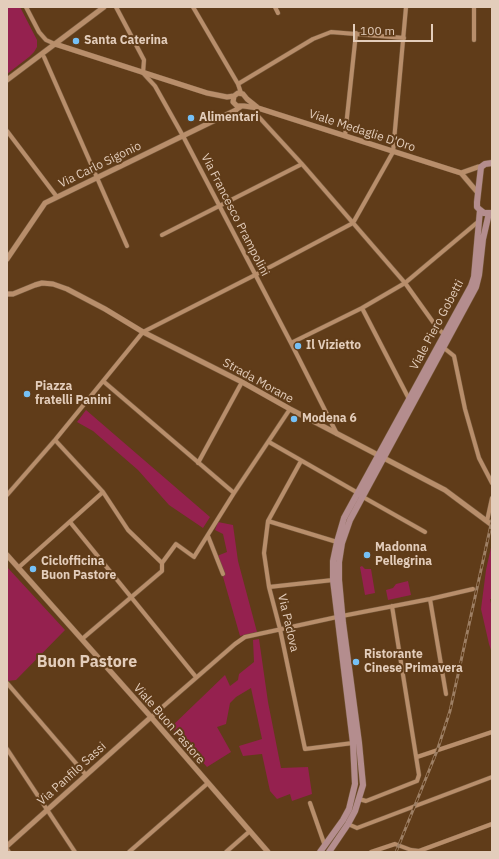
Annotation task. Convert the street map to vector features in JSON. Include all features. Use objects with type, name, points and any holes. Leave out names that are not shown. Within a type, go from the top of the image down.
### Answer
[{"type":"main road","points":[[481,167],[492,163]]},
{"type":"main road","name":"Viale Piero Gobetti","points":[[356,743],[336,580],[339,562],[339,542],[360,495],[411,400],[444,334],[467,296],[474,277],[480,210],[477,207],[481,167]]},
{"type":"main road","points":[[480,210],[490,213]]},
{"type":"main road","name":"Viale Piero Gobetti","points":[[411,400],[444,348],[476,287],[479,275],[483,239],[490,213]]},
{"type":"main road","points":[[320,852],[345,822],[355,784],[356,743]]},
{"type":"main road","points":[[329,852],[359,799],[363,784],[356,743]]},
{"type":"street","points":[[26,7],[39,32],[46,40],[143,73],[207,93],[227,97],[234,100],[237,106],[242,106],[246,103],[247,99],[244,94],[241,93],[238,84],[193,7]]},
{"type":"street","points":[[7,80],[104,7]]},
{"type":"street","points":[[116,7],[144,60],[143,73]]},
{"type":"street","points":[[275,7],[278,13]]},
{"type":"street","points":[[7,495],[55,440],[143,332],[353,223],[393,152],[406,7]]},
{"type":"street","points":[[474,7],[474,40]]},
{"type":"street","points":[[238,84],[313,39],[331,32],[404,38]]},
{"type":"street","points":[[345,136],[356,33]]},
{"type":"street","points":[[44,57],[127,246]]},
{"type":"street","name":"Via Francesco Prampolini","points":[[143,73],[155,86],[182,136],[291,342],[337,434]]},
{"type":"street","points":[[234,100],[241,93]]},
{"type":"street","name":"Viale Medaglie D'Oro","points":[[247,99],[258,108]]},
{"type":"street","name":"Via Carlo Sigonio","points":[[225,115],[232,107],[234,100]]},
{"type":"street","name":"Viale Medaglie D'Oro","points":[[242,106],[258,108],[461,173]]},
{"type":"street","name":"Via Carlo Sigonio","points":[[8,256],[45,203],[242,106]]},
{"type":"street","points":[[258,108],[257,115],[353,223],[405,284],[438,329],[444,334]]},
{"type":"street","points":[[7,131],[57,197]]},
{"type":"street","points":[[162,235],[218,205],[302,164]]},
{"type":"street","points":[[478,193],[461,173],[481,167]]},
{"type":"street","points":[[291,342],[362,308],[405,284],[479,221]]},
{"type":"street","name":"Strada Morane","points":[[7,294],[13,294],[36,285],[47,283],[67,289],[96,304],[143,332],[242,382],[290,409],[445,490],[492,525]]},
{"type":"street","points":[[362,308],[411,400]]},
{"type":"street","points":[[444,348],[451,353],[455,361],[465,408],[479,458],[492,483]]},
{"type":"street","points":[[103,381],[234,493]]},
{"type":"street","points":[[198,463],[242,382]]},
{"type":"street","points":[[82,639],[162,571],[162,563],[176,544],[194,557],[234,493],[290,409]]},
{"type":"street","points":[[55,440],[103,492],[128,530],[162,563]]},
{"type":"street","points":[[269,442],[425,532]]},
{"type":"street","name":"Via Padova","points":[[301,461],[268,521],[264,553],[269,587],[280,629],[305,749],[356,743]]},
{"type":"street","points":[[18,568],[103,492]]},
{"type":"street","points":[[487,521],[492,498]]},
{"type":"street","points":[[268,521],[339,542]]},
{"type":"street","points":[[70,522],[196,677]]},
{"type":"street","points":[[208,536],[223,574]]},
{"type":"street","name":"Viale Buon Pastore","points":[[7,555],[151,717],[268,852]]},
{"type":"street","points":[[269,587],[336,580]]},
{"type":"street","points":[[151,717],[234,644],[245,637],[430,599],[473,588]]},
{"type":"street","points":[[430,599],[446,694]]},
{"type":"street","points":[[352,798],[366,801],[417,781],[420,775],[392,606]]},
{"type":"street","points":[[7,683],[86,775]]},
{"type":"street","name":"Via Panfilo Sassi","points":[[7,847],[151,717]]},
{"type":"street","points":[[417,757],[492,732]]},
{"type":"street","points":[[7,749],[76,852]]},
{"type":"street","points":[[345,822],[357,828],[492,777]]},
{"type":"street","points":[[130,852],[208,783]]},
{"type":"street","points":[[310,802],[325,846]]},
{"type":"street","points":[[371,852],[395,844],[411,850],[419,851],[492,824]]},
{"type":"street","points":[[226,852],[250,831]]},
{"type":"street","points":[[7,847],[9,852]]},
{"type":"shaded area","points":[[7,7],[20,7],[37,40],[37,47],[29,57],[7,74]]},
{"type":"shaded area","points":[[86,410],[210,517],[203,528],[169,505],[138,470],[93,431],[77,422]]},
{"type":"shaded area","points":[[218,522],[233,525],[238,561],[257,632],[240,636],[217,556],[227,552],[223,534],[215,530]]},
{"type":"shaded area","points":[[492,543],[492,599],[490,599],[492,608],[492,653],[481,609],[486,570]]},
{"type":"shaded area","points":[[362,566],[365,569],[371,569],[375,593],[365,595],[360,567]]},
{"type":"shaded area","points":[[7,567],[65,630],[16,680],[7,681]]},
{"type":"shaded area","points":[[408,581],[411,595],[388,600],[386,590],[393,588],[396,584]]},
{"type":"shaded area","points":[[259,639],[268,702],[281,768],[308,767],[312,794],[292,801],[290,794],[277,799],[270,791],[262,754],[243,756],[239,746],[262,739],[251,688],[236,697],[230,703],[226,724],[217,727],[231,752],[207,767],[171,727],[225,675],[230,686],[238,680],[239,674],[254,662],[253,640]]},
{"type":"railway","points":[[396,852],[437,751],[450,711],[492,520]]},
{"type":"place","name":"Santa Caterina","points":[[76,41]]},
{"type":"place","name":"Alimentari","points":[[191,118]]},
{"type":"place","name":"Il Vizietto","points":[[298,346]]},
{"type":"place","name":"Piazza fratelli Panini","points":[[27,394]]},
{"type":"place","name":"Modena 6","points":[[294,419]]},
{"type":"place","name":"Madonna Pellegrina","points":[[367,555]]},
{"type":"place","name":"Ciclofficina Buon Pastore","points":[[33,569]]},
{"type":"place","name":"Ristorante Cinese Primavera","points":[[356,662]]},
{"type":"district","name":"Buon Pastore","points":[[87,662]]}]
